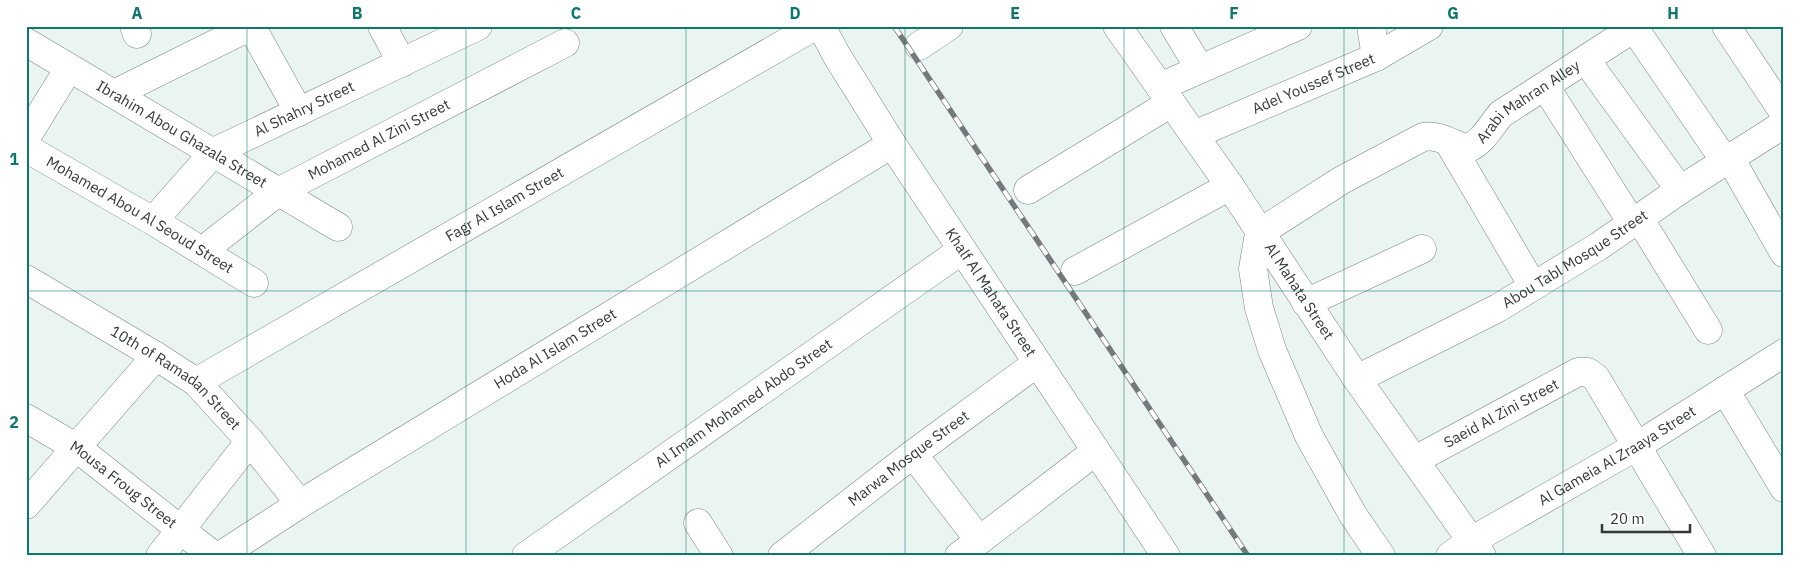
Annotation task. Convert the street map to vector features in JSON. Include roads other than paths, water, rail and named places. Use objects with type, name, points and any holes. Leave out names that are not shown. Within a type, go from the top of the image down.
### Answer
[{"type":"street","points":[[114,94],[251,26],[298,112]]},
{"type":"street","points":[[382,26],[402,63]]},
{"type":"street","name":"Al Shahry Street","points":[[153,221],[214,152],[478,26]]},
{"type":"street","name":"Fagr Al Islam Street","points":[[196,382],[815,26]]},
{"type":"street","name":"Khalf Al Mahata Street","points":[[820,26],[892,144],[1166,556]]},
{"type":"street","points":[[920,46],[949,26]]},
{"type":"street","name":"Al Mahata Street","points":[[1117,26],[1230,186],[1259,233],[1357,379],[1415,460],[1468,551]]},
{"type":"street","points":[[1174,26],[1200,69]]},
{"type":"street","points":[[1028,190],[1166,95],[1200,69],[1298,26]]},
{"type":"street","points":[[1372,26],[1376,57]]},
{"type":"street","name":"Adel Youssef Street","points":[[1194,135],[1376,57],[1429,26]]},
{"type":"street","points":[[1726,26],[1784,113]]},
{"type":"street","points":[[1636,27],[1728,159],[1784,253]]},
{"type":"street","name":"Arabi Mahran Alley","points":[[1259,233],[1342,180],[1423,137],[1441,138],[1467,149],[1478,143],[1501,114],[1636,27]]},
{"type":"street","name":"Ibrahim Abou Ghazala Street","points":[[26,42],[338,227]]},
{"type":"street","name":"Mohamed Al Zini Street","points":[[202,252],[278,192],[565,43]]},
{"type":"street","points":[[1586,60],[1680,190]]},
{"type":"street","points":[[26,138],[69,68]]},
{"type":"street","points":[[1545,86],[1708,330]]},
{"type":"street","name":"Abou Tabl Mosque Street","points":[[1357,379],[1498,308],[1599,246],[1680,190],[1784,124]]},
{"type":"street","points":[[1449,143],[1534,286]]},
{"type":"street","name":"Hoda Al Islam Street","points":[[220,556],[300,504],[892,144]]},
{"type":"street","name":"Mohamed Abou Al Seoud Street","points":[[26,148],[153,221],[254,284]]},
{"type":"street","points":[[1075,271],[1230,186]]},
{"type":"street","points":[[1259,233],[1254,269],[1259,308],[1272,350],[1308,436],[1354,515],[1381,556]]},
{"type":"street","points":[[1306,303],[1422,249]]},
{"type":"street","name":"Al Imam Mohamed Abdo Street","points":[[526,556],[962,250]]},
{"type":"street","name":"10th of Ramadan Street","points":[[26,279],[156,356],[196,382],[250,441],[300,504]]},
{"type":"street","name":"Al Gameia Al Zraaya Street","points":[[1468,551],[1784,353]]},
{"type":"street","points":[[26,505],[156,356]]},
{"type":"street","name":"Marwa Mosque Street","points":[[782,556],[914,454],[1037,363]]},
{"type":"street","name":"Saeid Al Zini Street","points":[[1415,460],[1578,372],[1588,372],[1596,378],[1637,446]]},
{"type":"street","points":[[1725,390],[1784,488]]},
{"type":"street","name":"Mousa Froug Street","points":[[26,418],[77,448],[214,556]]},
{"type":"street","points":[[160,556],[250,441]]},
{"type":"street","points":[[1637,446],[1702,556]]},
{"type":"street","points":[[914,454],[969,548],[1096,451]]},
{"type":"street","points":[[698,523],[719,556]]},
{"type":"railway","points":[[894,26],[1248,556]]}]
